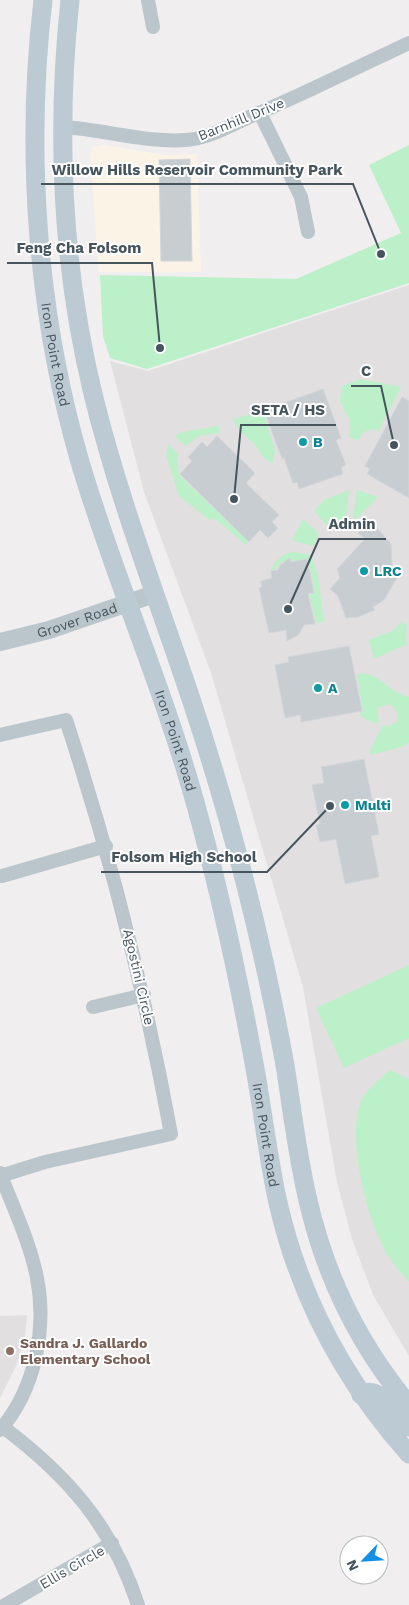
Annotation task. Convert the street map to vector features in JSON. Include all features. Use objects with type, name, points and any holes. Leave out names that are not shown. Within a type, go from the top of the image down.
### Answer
[{"type":"main road","name":"Iron Point Road","points":[[43,0],[36,72],[36,181],[45,290],[63,397],[70,425],[100,524],[168,712],[195,802],[248,1029],[278,1204],[288,1240],[314,1311],[344,1369],[409,1454]]},
{"type":"main road","name":"Iron Point Road","points":[[50,0],[55,18],[50,108],[55,123],[62,126]]},
{"type":"main road","name":"Iron Point Road","points":[[70,0],[63,61],[62,126],[72,273],[92,390],[121,497],[192,703],[245,882],[276,1019],[305,1185],[327,1266],[354,1326],[396,1389],[409,1405]]},
{"type":"main road","points":[[362,1395],[368,1392],[378,1394],[409,1427]]},
{"type":"street","points":[[148,0],[154,26]]},
{"type":"street","name":"Barnhill Drive","points":[[62,126],[89,128],[155,140],[188,140],[218,131],[260,113],[409,43]]},
{"type":"street","points":[[260,113],[301,197],[308,232]]},
{"type":"street","name":"Grover Road","points":[[0,642],[29,636],[129,604],[154,594]]},
{"type":"street","name":"Agostini Circle","points":[[0,735],[66,720],[106,846],[144,995],[170,1134],[45,1162],[0,1175]]},
{"type":"street","points":[[2,876],[106,846]]},
{"type":"street","points":[[93,1007],[144,995]]},
{"type":"street","points":[[0,1175],[32,1259],[37,1278],[40,1317],[39,1336],[30,1375],[18,1401],[1,1428],[43,1458],[67,1482],[95,1517],[112,1544],[138,1605]]},
{"type":"street","name":"Ellis Circle","points":[[5,1605],[112,1544]]},
{"type":"shaded area","points":[[104,145],[165,155],[197,154],[201,272],[99,272],[90,156],[92,147]]},
{"type":"shaded area","points":[[409,285],[409,1356],[373,1295],[352,1239],[337,1182],[303,987],[211,673],[144,492],[110,361],[148,371]]},
{"type":"shaded area","name":"Sandra J. Gallardo Elementary School","points":[[27,1315],[25,1336],[16,1366],[0,1398],[0,1316]]},
{"type":"green space","points":[[409,145],[409,283],[147,369],[110,358],[103,336],[100,275],[296,279],[401,233],[369,165]]},
{"type":"green space","points":[[361,379],[401,387],[378,432],[374,429],[366,431],[359,440],[349,438],[349,419],[340,401],[342,386]]},
{"type":"green space","points":[[263,411],[275,451],[273,463],[269,462],[239,430],[233,419]]},
{"type":"green space","points":[[218,425],[220,433],[199,436],[185,446],[175,436],[180,433]]},
{"type":"green space","points":[[168,444],[179,455],[177,459],[179,475],[248,541],[246,545],[214,518],[211,521],[179,496],[166,455]]},
{"type":"green space","points":[[349,490],[346,519],[327,526],[314,511],[324,500]]},
{"type":"green space","points":[[357,490],[378,497],[356,519],[353,519]]},
{"type":"green space","points":[[303,519],[319,534],[313,546],[292,540]]},
{"type":"green space","points":[[291,552],[311,555],[318,576],[324,622],[316,623],[310,595],[315,593],[308,559],[292,561],[290,558],[279,564],[276,569],[270,570],[279,559]]},
{"type":"green space","points":[[402,622],[407,625],[405,635],[407,644],[374,659],[369,640],[392,631]]},
{"type":"green space","points":[[357,674],[371,675],[395,691],[409,697],[409,742],[405,746],[371,755],[369,753],[383,725],[388,726],[397,722],[397,713],[394,707],[389,704],[377,708],[379,722],[377,724],[361,717],[360,712],[363,712]]},
{"type":"green space","points":[[409,965],[409,1038],[344,1068],[316,1008]]},
{"type":"green space","points":[[390,1070],[409,1079],[409,1282],[388,1256],[373,1224],[362,1186],[356,1144],[356,1124],[359,1107],[365,1094]]},
{"type":"building","points":[[190,159],[192,261],[161,261],[159,160]]},
{"type":"building","name":"B","points":[[323,389],[341,438],[336,440],[346,465],[341,467],[343,474],[299,489],[297,482],[293,483],[284,458],[282,459],[264,410]]},
{"type":"building","points":[[402,397],[409,401],[409,498],[367,474],[370,469],[365,466]]},
{"type":"building","points":[[217,436],[255,473],[246,483],[279,515],[272,522],[278,528],[268,538],[260,530],[249,542],[180,474],[192,461],[188,457],[202,442],[207,447]]},
{"type":"building","name":"LRC","points":[[370,520],[391,544],[392,565],[389,576],[397,578],[384,600],[373,607],[375,610],[358,617],[346,618],[338,596],[330,589],[340,578],[337,569],[365,539],[358,533]]},
{"type":"building","points":[[290,558],[291,562],[307,559],[314,593],[308,594],[315,624],[304,625],[298,635],[287,641],[286,630],[269,633],[259,588],[262,587],[261,581],[272,578],[271,571],[278,570],[280,565]]},
{"type":"building","name":"A","points":[[349,646],[362,711],[301,722],[300,715],[285,718],[275,665],[289,662],[288,657]]},
{"type":"building","name":"Multi","points":[[364,759],[379,834],[371,836],[379,877],[345,884],[336,839],[320,842],[316,825],[320,824],[312,785],[324,783],[321,767]]},
{"type":"place","name":"Willow Hills Reservoir Community Park","points":[[381,254]]},
{"type":"place","name":"Feng Cha Folsom","points":[[160,348]]},
{"type":"place","name":"B","points":[[303,442]]},
{"type":"place","name":"C","points":[[394,445]]},
{"type":"place","name":"SETA / HS","points":[[234,499]]},
{"type":"place","name":"LRC","points":[[364,571]]},
{"type":"place","name":"Admin","points":[[288,609]]},
{"type":"place","name":"A","points":[[318,688]]},
{"type":"place","name":"Multi","points":[[345,805]]},
{"type":"place","name":"Folsom High School","points":[[330,806]]},
{"type":"place","name":"Sandra J. Gallardo Elementary School","points":[[10,1351]]}]
